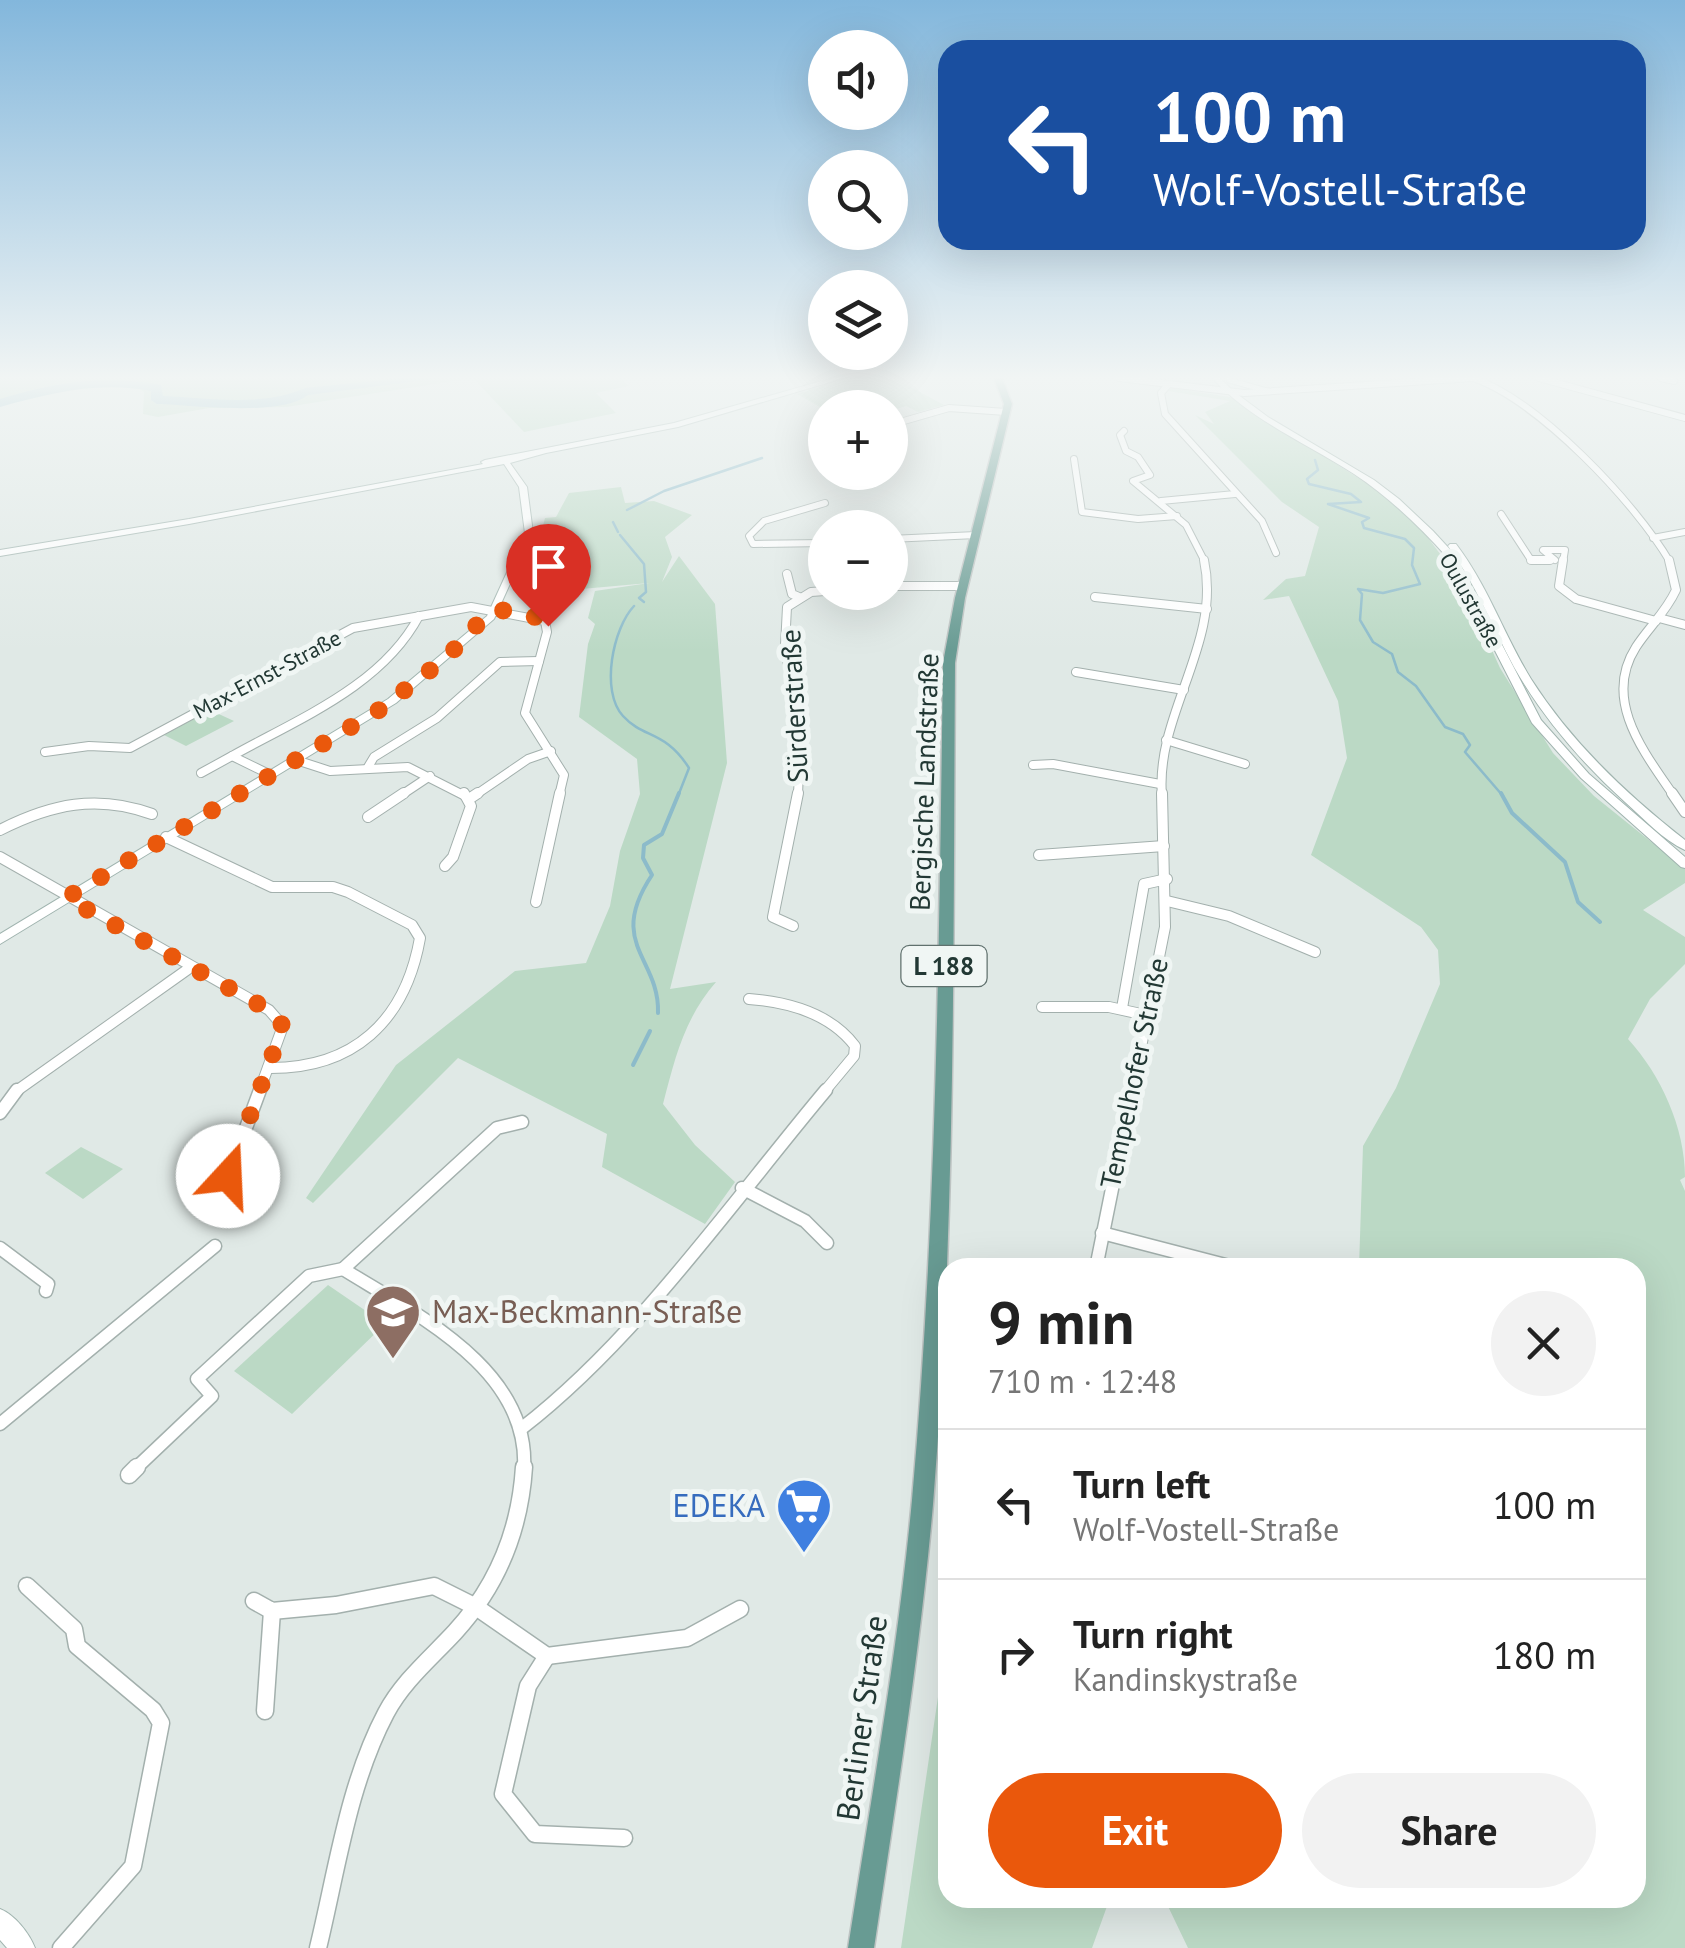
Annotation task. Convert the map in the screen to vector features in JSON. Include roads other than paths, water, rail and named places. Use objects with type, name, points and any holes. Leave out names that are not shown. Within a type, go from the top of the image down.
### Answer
[{"type":"main road","points":[[0,552],[156,529],[460,469]]},
{"type":"main road","points":[[270,775],[392,701],[491,618],[530,532],[523,487],[516,469]]},
{"type":"main road","name":"Bergische Landstraße","points":[[940,1258],[949,663],[963,586],[992,469]]},
{"type":"main road","name":"Oulustraße","points":[[1351,469],[1387,492],[1451,556],[1536,721],[1585,776],[1685,864]]},
{"type":"main road","name":"Oulustraße","points":[[1362,469],[1439,530],[1468,565],[1525,677],[1556,724],[1599,773],[1685,843]]},
{"type":"main road","name":"Bergische Landstraße","points":[[922,1497],[938,1384]]},
{"type":"main road","name":"Berliner Straße","points":[[861,1948],[909,1639],[922,1497]]},
{"type":"main road","points":[[0,1921],[23,1948]]},
{"type":"street","points":[[1075,469],[1082,512],[1138,519],[1177,516]]},
{"type":"street","name":"Tempelhofer Straße","points":[[1098,1258],[1150,1016],[1167,901],[1160,784],[1166,740],[1207,609],[1210,574],[1204,552],[1177,516],[1133,481],[1150,475],[1146,469]]},
{"type":"street","points":[[1212,469],[1262,521],[1276,553]]},
{"type":"street","points":[[1588,469],[1654,538],[1676,576],[1674,598],[1634,648],[1622,679],[1622,700],[1637,734],[1685,812]]},
{"type":"street","points":[[1160,501],[1234,494]]},
{"type":"street","points":[[808,545],[762,546],[749,536],[764,522],[825,503]]},
{"type":"street","points":[[1501,514],[1531,560],[1566,562]]},
{"type":"street","points":[[1654,538],[1685,532]]},
{"type":"street","points":[[908,538],[976,536]]},
{"type":"street","points":[[1555,560],[1542,550],[1565,550],[1560,586],[1566,593],[1685,624]]},
{"type":"street","name":"Sürderstraße","points":[[786,574],[792,594],[799,597]]},
{"type":"street","points":[[908,586],[963,586]]},
{"type":"street","name":"Sürderstraße","points":[[793,926],[773,917],[798,798],[800,740],[785,646],[787,607],[808,595]]},
{"type":"street","points":[[1096,597],[1207,609]]},
{"type":"street","name":"Max-Ernst-Straße","points":[[46,752],[89,746],[130,748],[346,631],[418,616],[461,608],[494,610],[545,621],[539,660]]},
{"type":"street","points":[[201,772],[338,694],[408,636],[418,616]]},
{"type":"street","points":[[368,767],[374,758],[437,718],[500,662],[539,660],[526,713],[564,775],[536,902]]},
{"type":"street","points":[[1076,672],[1184,690]]},
{"type":"street","points":[[1166,740],[1245,764]]},
{"type":"street","points":[[445,866],[462,833],[469,798],[528,759],[551,751]]},
{"type":"street","points":[[232,756],[270,775]]},
{"type":"street","points":[[296,760],[330,771],[400,765],[430,776],[469,798]]},
{"type":"street","points":[[1034,765],[1053,764],[1160,784]]},
{"type":"street","points":[[0,940],[270,775]]},
{"type":"street","points":[[368,818],[430,776]]},
{"type":"street","points":[[0,830],[46,808],[93,800],[118,801],[152,814]]},
{"type":"street","points":[[166,837],[272,887],[333,886],[412,925],[420,938],[405,992],[386,1021],[330,1061],[268,1068]]},
{"type":"street","points":[[1039,855],[1164,846]]},
{"type":"street","points":[[0,857],[66,898],[269,1010],[283,1026],[228,1176],[256,1193]]},
{"type":"street","name":"Tempelhofer Straße","points":[[1122,1008],[1144,884],[1167,879]]},
{"type":"street","points":[[1167,901],[1229,916],[1315,952]]},
{"type":"street","points":[[0,1113],[19,1087],[191,967]]},
{"type":"street","points":[[522,1428],[570,1391],[615,1342],[854,1056],[850,1036],[824,1021],[770,1000],[749,998]]},
{"type":"street","points":[[1042,1006],[1122,1008],[1150,1016]]},
{"type":"street","points":[[129,1474],[212,1396],[197,1379],[309,1276],[344,1269],[497,1128],[522,1122]]},
{"type":"street","points":[[742,1188],[805,1220],[827,1243]]},
{"type":"street","points":[[1102,1234],[1197,1258]]},
{"type":"street","points":[[0,1424],[215,1246]]},
{"type":"street","points":[[0,1248],[48,1284],[46,1291]]},
{"type":"street","points":[[318,1948],[359,1786],[385,1713],[429,1657],[476,1607],[514,1541],[526,1482],[522,1428],[495,1382],[442,1331],[344,1269]]},
{"type":"street","points":[[27,1586],[74,1628],[76,1646],[153,1710],[161,1723],[133,1866],[61,1948]]},
{"type":"street","points":[[254,1601],[272,1611],[336,1605],[434,1586],[476,1607],[546,1656],[687,1638],[740,1608]]},
{"type":"street","points":[[265,1710],[272,1611]]},
{"type":"street","points":[[546,1656],[528,1686],[503,1794],[535,1834],[624,1838]]},
{"type":"waterway","points":[[627,510],[664,491],[730,469]]},
{"type":"waterway","points":[[1318,469],[1307,479],[1309,484],[1351,494],[1361,502],[1328,504],[1369,518],[1362,522],[1364,528],[1405,539],[1414,548],[1412,565],[1420,584],[1383,593],[1358,589],[1362,594],[1360,620],[1373,642],[1392,654],[1398,672],[1416,686],[1445,727],[1463,734],[1470,745],[1465,752],[1502,795]]},
{"type":"waterway","points":[[613,522],[618,532]]},
{"type":"waterway","points":[[620,535],[644,564],[646,592],[639,598],[644,602]]},
{"type":"waterway","points":[[634,606],[615,644],[612,691],[623,716],[672,747],[689,768],[678,796]]},
{"type":"waterway","points":[[658,1013],[656,994],[634,934],[634,918],[639,898],[652,875],[643,858],[644,845],[662,834],[679,793]]},
{"type":"waterway","points":[[1502,795],[1512,813],[1565,862],[1578,902],[1600,922]]},
{"type":"waterway","points":[[633,1065],[650,1031]]},
{"type":"place","name":"Max-Beckmann-Straße","points":[[393,1361]]},
{"type":"place","name":"EDEKA","points":[[804,1555]]}]
